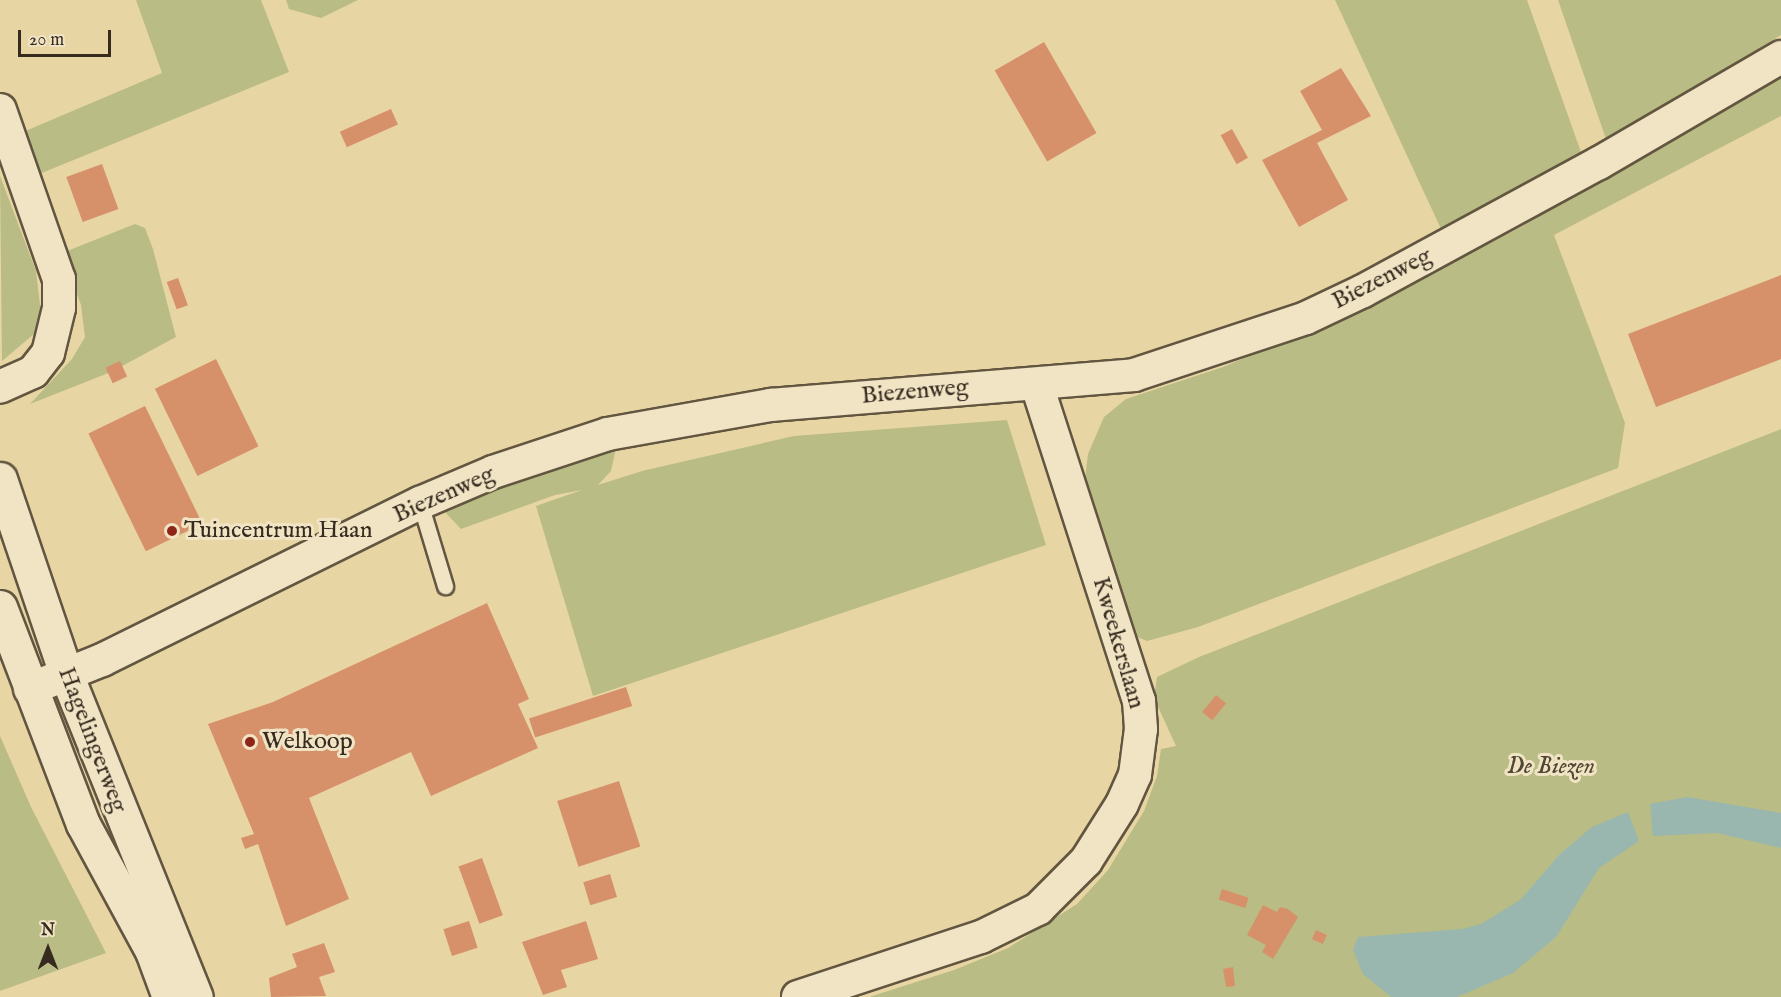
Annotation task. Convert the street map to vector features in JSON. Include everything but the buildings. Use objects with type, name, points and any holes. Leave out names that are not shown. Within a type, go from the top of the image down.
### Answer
[{"type":"main road","name":"Hagelingerweg","points":[[0,479],[66,674],[196,997]]},
{"type":"main road","name":"Hagelingerweg","points":[[0,607],[83,824],[152,951],[169,997]]},
{"type":"street","name":"Biezenweg","points":[[30,689],[66,674],[420,503],[493,472],[608,434],[771,405],[1036,385],[1134,375],[1305,318],[1363,291],[1599,164],[1781,57]]},
{"type":"street","points":[[0,110],[59,279],[59,308],[48,353],[33,372],[0,387]]},
{"type":"street","name":"Kweekerslaan","points":[[798,997],[981,937],[1038,909],[1086,861],[1122,804],[1135,775],[1141,729],[1136,690],[1036,385]]},
{"type":"lane","points":[[420,503],[445,586]]},
{"type":"green space","points":[[136,0],[261,0],[289,72],[32,177],[16,135],[162,73]]},
{"type":"green space","points":[[286,0],[358,0],[321,18],[289,9]]},
{"type":"green space","points":[[1335,0],[1527,0],[1582,155],[1441,229]]},
{"type":"green space","points":[[1558,0],[1781,0],[1781,35],[1607,142]]},
{"type":"green space","points":[[1781,76],[1781,116],[1554,235],[1625,423],[1618,468],[1198,627],[1147,641],[1135,636],[1121,601],[1085,479],[1088,454],[1104,417],[1126,399],[1223,367],[1371,305],[1519,228]]},
{"type":"green space","points":[[0,176],[36,271],[41,313],[34,334],[2,361]]},
{"type":"green space","points":[[135,224],[145,228],[153,249],[176,337],[111,372],[30,404],[72,359],[85,337],[81,305],[62,253]]},
{"type":"green space","points":[[1007,420],[1046,545],[593,696],[536,506],[582,490],[555,495],[461,529],[443,510],[545,468],[616,448],[611,471],[598,485],[642,471],[794,436]]},
{"type":"green space","name":"De Biezen","points":[[1781,429],[1781,997],[869,997],[954,970],[1008,948],[1077,904],[1108,870],[1144,811],[1157,776],[1161,749],[1176,746],[1154,698],[1157,677],[1199,657]]},
{"type":"green space","points":[[0,736],[31,807],[106,953],[0,991]]},
{"type":"water","points":[[1687,797],[1781,813],[1781,848],[1717,833],[1653,836],[1650,804]]},
{"type":"water","points":[[1628,812],[1639,841],[1599,868],[1556,937],[1513,973],[1457,997],[1391,997],[1363,974],[1353,950],[1358,937],[1462,929],[1481,924],[1520,900],[1560,854],[1592,827]]},
{"type":"place","name":"Tuincentrum Haan","points":[[172,531]]},
{"type":"place","name":"Welkoop","points":[[250,742]]}]
